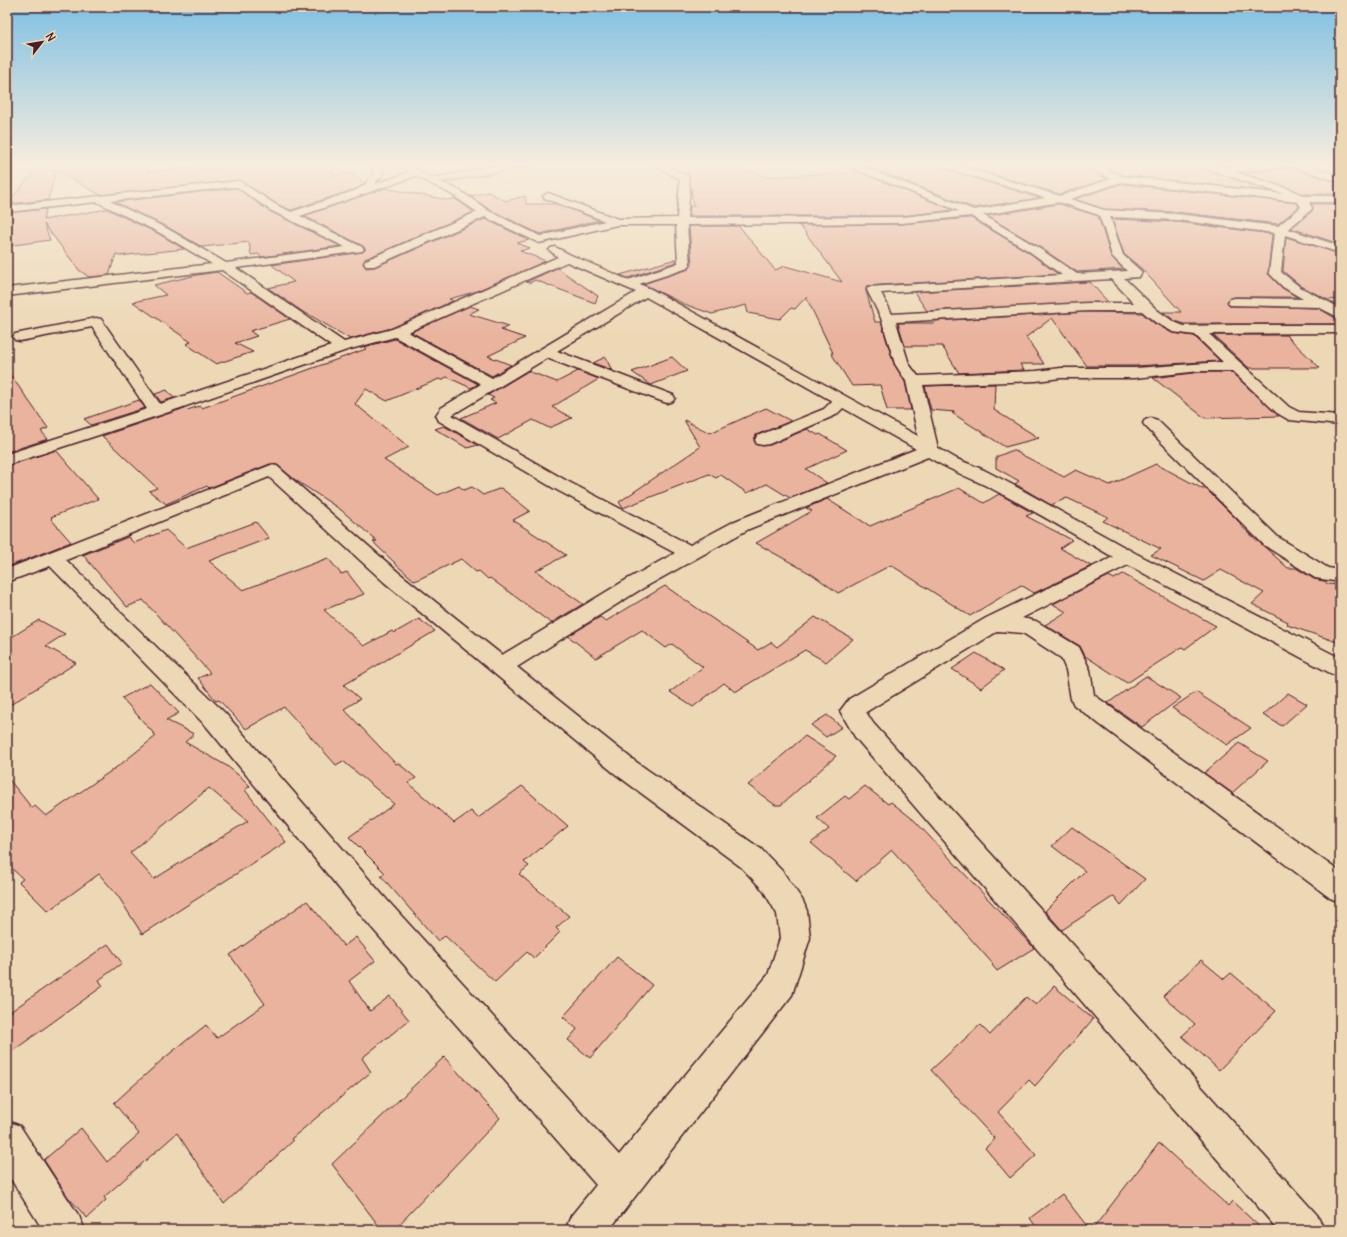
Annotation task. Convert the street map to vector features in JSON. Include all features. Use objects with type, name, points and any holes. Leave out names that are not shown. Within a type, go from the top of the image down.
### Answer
[{"type":"street","points":[[145,221],[222,267],[240,276],[342,347]]},
{"type":"street","points":[[7,292],[222,267],[358,249],[301,221]]},
{"type":"street","points":[[370,263],[467,221]]},
{"type":"street","points":[[500,221],[539,240],[567,258],[646,292],[951,463],[978,474],[1007,489],[1128,557],[1340,668]]},
{"type":"street","points":[[627,284],[684,265],[682,221]]},
{"type":"street","points":[[539,240],[617,222],[742,221]]},
{"type":"street","points":[[986,221],[1033,249],[1075,278]]},
{"type":"street","points":[[930,450],[914,381],[902,364],[888,318],[872,290],[1131,275],[1136,272],[1118,256],[1106,221]]},
{"type":"street","points":[[1206,221],[1280,230],[1340,250]]},
{"type":"street","points":[[1292,221],[1280,230],[1275,273],[1278,278],[1287,284],[1340,314]]},
{"type":"street","points":[[7,460],[157,411],[342,347],[397,332],[567,258]]},
{"type":"street","points":[[1115,276],[1138,298],[1144,307],[1179,329],[1198,331],[1218,329],[1340,329]]},
{"type":"street","points":[[646,292],[447,411],[444,415],[445,418],[561,485],[690,553]]},
{"type":"street","points":[[1235,302],[1321,303]]},
{"type":"street","points":[[888,318],[1086,307],[1144,307]]},
{"type":"street","points":[[20,337],[96,322],[157,411]]},
{"type":"street","points":[[1198,331],[1234,366],[1249,377],[1272,398],[1278,406],[1295,417],[1340,420]]},
{"type":"street","points":[[397,332],[492,384]]},
{"type":"street","points":[[545,352],[667,398]]},
{"type":"street","points":[[914,381],[1036,376],[1061,373],[1135,373],[1200,367],[1234,366]]},
{"type":"street","points":[[763,440],[830,412],[842,401]]},
{"type":"street","points":[[1150,423],[1271,541],[1322,573],[1340,576]]},
{"type":"street","points":[[502,666],[631,586],[742,525],[930,450]]},
{"type":"street","points":[[7,576],[271,470],[391,577],[623,766],[751,858],[773,881],[792,911],[795,938],[781,984],[620,1184],[585,1230]]},
{"type":"street","points":[[1128,557],[994,624],[858,705],[852,711],[864,730],[1304,1230]]},
{"type":"street","points":[[53,558],[216,720],[376,910],[620,1184]]},
{"type":"street","points":[[994,624],[1028,626],[1071,653],[1078,670],[1083,699],[1340,889]]},
{"type":"street","points":[[7,1139],[65,1230]]},
{"type":"building","points":[[7,221],[131,221],[159,234],[184,249],[119,256],[116,254],[109,275],[89,277],[79,270],[44,224],[50,240],[7,246]]},
{"type":"building","points":[[154,221],[289,221],[340,246],[262,257],[258,254],[251,255],[249,242],[202,247]]},
{"type":"building","points":[[313,221],[454,221],[365,259],[363,264],[366,268],[375,267],[481,221],[489,221],[529,240],[517,243],[530,248],[520,251],[546,261],[474,292],[449,299],[453,301],[392,328],[350,339],[306,314],[268,288],[294,282],[272,265],[363,252],[366,249],[363,246]]},
{"type":"building","points":[[512,221],[596,221],[540,234]]},
{"type":"building","points":[[940,221],[976,221],[1028,252],[1058,274],[866,286],[866,291],[875,322],[881,322],[894,364],[905,382],[911,410],[887,410],[880,385],[852,386],[831,353],[833,353],[806,297],[795,309],[791,308],[780,319],[748,313],[746,305],[712,314],[684,304],[643,284],[689,269],[692,265],[689,226],[739,226],[775,270],[785,266],[842,282],[801,227],[797,225],[902,224]]},
{"type":"building","points":[[995,221],[1100,221],[1111,256],[1123,269],[1077,272],[1038,246]]},
{"type":"building","points":[[1113,221],[1177,222],[1272,234],[1268,274],[1282,288],[1297,297],[1235,297],[1230,298],[1227,301],[1229,306],[1318,308],[1340,321],[1340,324],[1184,324],[1175,321],[1163,312],[1181,312],[1142,269],[1124,254]]},
{"type":"building","points":[[1250,221],[1282,221],[1278,224]]},
{"type":"building","points":[[1300,221],[1340,221],[1340,244],[1291,228]]},
{"type":"building","points":[[1286,237],[1340,254],[1340,299],[1328,300],[1301,286],[1283,271]]},
{"type":"building","points":[[676,259],[676,262],[628,278],[620,275]]},
{"type":"building","points":[[557,268],[598,296],[595,303],[535,280],[530,283],[526,282]]},
{"type":"building","points":[[217,272],[247,293],[251,292],[290,319],[250,331],[257,336],[235,343],[253,352],[216,364],[186,344],[191,342],[133,302],[166,295],[154,285]]},
{"type":"building","points":[[1090,282],[1108,302],[927,311],[914,292]]},
{"type":"building","points":[[470,306],[479,309],[469,314],[509,326],[501,330],[525,338],[488,356],[511,365],[492,376],[411,332]]},
{"type":"building","points":[[1087,312],[1142,313],[1154,323],[1172,333],[1194,336],[1220,361],[1135,366],[1087,366],[1052,318],[1026,337],[1044,364],[1020,364],[1024,370],[959,373],[942,346],[905,346],[898,323],[935,323],[934,321]]},
{"type":"building","points":[[1213,335],[1286,335],[1320,368],[1249,368]]},
{"type":"building","points":[[395,339],[478,384],[471,388],[447,377],[387,401],[366,389],[355,404],[409,447],[384,460],[438,495],[459,486],[464,490],[472,487],[483,495],[501,488],[530,511],[513,520],[566,555],[536,571],[583,604],[551,623],[490,578],[488,579],[479,571],[476,572],[461,559],[415,581],[373,542],[377,541],[341,510],[294,479],[277,465],[270,464],[209,488],[207,486],[166,504],[149,491],[157,488],[102,436],[185,408],[187,410],[200,406],[202,408],[366,349],[364,347]]},
{"type":"building","points":[[605,357],[612,370],[593,363]]},
{"type":"building","points":[[672,357],[687,371],[651,385],[632,372]]},
{"type":"building","points":[[7,370],[48,428],[41,431],[48,439],[7,452]]},
{"type":"building","points":[[528,371],[557,382],[578,371],[599,379],[552,407],[572,418],[549,428],[533,420],[498,439],[461,418],[496,403],[490,400],[494,398],[488,395]]},
{"type":"building","points":[[1200,372],[1231,372],[1279,416],[1205,418],[1153,378]]},
{"type":"building","points":[[995,384],[994,410],[1039,438],[1005,447],[952,413],[955,412],[931,410],[925,386]]},
{"type":"building","points":[[167,390],[174,398],[161,402],[155,394]]},
{"type":"building","points":[[139,400],[145,408],[91,425],[84,419]]},
{"type":"building","points":[[766,408],[791,421],[756,435],[754,441],[757,445],[770,445],[807,429],[818,435],[820,434],[847,450],[806,469],[827,483],[790,498],[767,484],[747,493],[721,475],[716,478],[709,474],[623,508],[619,502],[700,447],[684,420],[710,433]]},
{"type":"building","points":[[444,426],[478,445],[467,448],[435,429]]},
{"type":"building","points":[[56,450],[98,499],[51,517],[51,519],[71,542],[7,567],[7,466]]},
{"type":"building","points":[[1013,450],[1064,477],[1076,470],[1110,485],[1156,464],[1203,489],[1206,489],[1242,525],[1240,525],[1288,568],[1296,568],[1314,579],[1324,581],[1328,584],[1340,585],[1340,643],[1287,625],[1288,622],[1252,604],[1264,593],[1221,570],[1204,581],[1151,555],[1161,549],[1103,521],[1108,517],[1067,498],[1051,505],[1015,484],[1019,481],[996,468],[996,457]]},
{"type":"building","points":[[959,488],[984,503],[999,494],[1033,513],[1026,516],[1072,540],[1060,548],[1091,566],[1034,593],[1021,585],[970,616],[891,565],[838,593],[813,575],[756,543],[812,511],[806,508],[827,499],[870,526]]},
{"type":"building","points":[[256,522],[269,538],[209,561],[243,590],[328,558],[341,574],[347,572],[364,594],[324,610],[364,646],[392,631],[394,633],[419,619],[435,631],[344,685],[360,699],[344,709],[396,764],[398,763],[416,778],[408,783],[454,823],[471,811],[478,818],[522,786],[568,826],[524,862],[529,866],[519,874],[569,916],[556,928],[560,932],[534,958],[527,952],[495,982],[445,936],[438,941],[381,876],[385,873],[349,837],[394,804],[343,761],[336,765],[284,707],[246,729],[219,700],[216,701],[198,678],[210,673],[143,600],[127,607],[83,555],[128,537],[134,543],[166,530],[186,548]]},
{"type":"building","points":[[1123,574],[1216,626],[1185,649],[1182,647],[1127,683],[1085,656],[1080,646],[1045,625],[1066,612],[1053,604],[1109,576],[1114,579]]},
{"type":"building","points":[[665,586],[758,650],[771,642],[777,647],[815,617],[853,639],[826,662],[805,650],[735,692],[724,683],[693,707],[670,692],[703,667],[672,644],[666,648],[642,630],[596,658],[568,636],[600,617],[606,621]]},
{"type":"building","points":[[39,620],[65,634],[46,646],[76,663],[7,707],[7,640]]},
{"type":"building","points":[[976,653],[1004,670],[981,688],[952,669]]},
{"type":"building","points":[[1146,676],[1181,698],[1142,727],[1108,703]]},
{"type":"building","points":[[150,683],[179,713],[166,720],[194,734],[185,742],[227,766],[250,786],[245,790],[286,842],[142,934],[118,896],[99,874],[48,911],[19,882],[23,879],[7,864],[7,777],[32,808],[35,806],[46,816],[121,764],[156,736],[122,698]],"holes":[[[209,788],[248,821],[154,879],[130,853]]]},
{"type":"building","points":[[1196,692],[1251,728],[1227,745],[1172,708]]},
{"type":"building","points":[[1288,693],[1307,704],[1282,726],[1263,715]]},
{"type":"building","points":[[827,715],[842,727],[826,737],[811,725]]},
{"type":"building","points":[[805,736],[836,756],[781,805],[775,805],[748,785]]},
{"type":"building","points":[[1239,743],[1268,761],[1232,793],[1204,773]]},
{"type":"building","points":[[865,786],[888,804],[891,802],[914,820],[1034,948],[997,971],[992,965],[993,964],[892,850],[856,881],[811,843],[829,829],[817,818],[845,796],[849,799]]},
{"type":"building","points":[[1072,827],[1145,879],[1121,905],[1114,896],[1062,930],[1045,911],[1085,871],[1052,846]]},
{"type":"building","points":[[307,901],[344,946],[356,937],[375,961],[349,981],[370,1011],[390,996],[409,1020],[362,1058],[371,1072],[291,1139],[293,1141],[224,1204],[177,1133],[104,1197],[106,1200],[87,1218],[68,1197],[44,1160],[81,1128],[107,1162],[139,1134],[114,1103],[163,1059],[206,1025],[217,1038],[265,1004],[230,955]]},
{"type":"building","points":[[108,944],[122,963],[99,980],[103,986],[7,1055],[7,1014]]},
{"type":"building","points":[[617,957],[652,985],[590,1058],[568,1040],[577,1029],[563,1017]]},
{"type":"building","points":[[1201,960],[1224,979],[1231,973],[1276,1011],[1219,1070],[1182,1036],[1195,1024],[1163,996]]},
{"type":"building","points":[[1054,986],[1093,1019],[1035,1086],[1029,1080],[998,1112],[1036,1155],[1010,1178],[985,1148],[995,1139],[931,1070],[980,1025],[990,1035],[1026,997],[1036,1005]]},
{"type":"building","points":[[444,1057],[500,1118],[394,1230],[382,1230],[332,1164]]},
{"type":"building","points":[[1159,1143],[1228,1206],[1232,1201],[1263,1230],[1092,1230]]},
{"type":"building","points":[[1062,1194],[1090,1230],[1038,1230],[1030,1218]]}]
